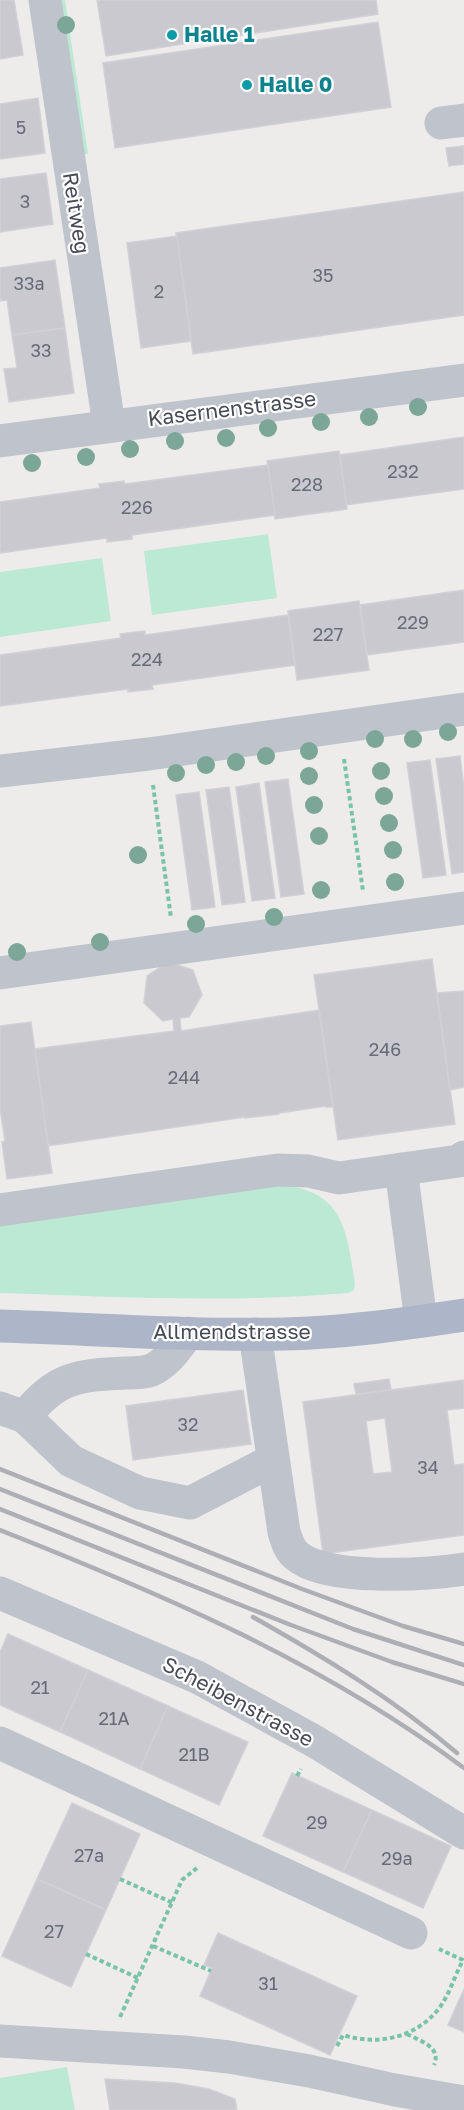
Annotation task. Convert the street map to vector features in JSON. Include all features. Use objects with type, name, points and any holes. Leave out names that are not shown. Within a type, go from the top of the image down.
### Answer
[{"type":"main road","name":"Allmendstrasse","points":[[0,1326],[188,1333],[313,1333],[464,1315]]},
{"type":"street","name":"Reitweg","points":[[45,0],[109,425]]},
{"type":"street","name":"Kasernenstrasse","points":[[0,441],[464,380]]},
{"type":"street","points":[[0,771],[149,754],[464,709]]},
{"type":"street","points":[[0,973],[464,908]]},
{"type":"street","points":[[0,1210],[279,1170],[308,1171],[339,1178],[459,1161],[464,1157]]},
{"type":"street","points":[[401,1169],[421,1321]]},
{"type":"street","points":[[188,1333],[170,1356],[156,1368],[140,1372],[87,1375],[57,1385],[38,1399],[13,1412],[71,1461],[140,1493],[190,1503],[273,1460]]},
{"type":"street","points":[[255,1334],[286,1539],[296,1556],[308,1563],[332,1569],[382,1574],[415,1574],[464,1569]]},
{"type":"street","name":"Scheibenstrasse","points":[[0,1593],[197,1677],[314,1741],[464,1833]]},
{"type":"street","points":[[0,1743],[411,1933]]},
{"type":"street","points":[[0,2041],[184,2052],[229,2057],[464,2103]]},
{"type":"path","points":[[340,727],[368,921]]},
{"type":"path","points":[[149,754],[175,948]]},
{"type":"path","points":[[123,2008],[183,1880],[224,1846]]},
{"type":"path","points":[[120,1879],[173,1903]]},
{"type":"path","points":[[341,2039],[343,2035],[359,2040],[381,2040],[416,2030],[440,2007],[462,1967],[463,1960],[426,1943],[411,1933]]},
{"type":"path","points":[[153,1946],[211,1971]]},
{"type":"path","points":[[86,1954],[138,1978]]},
{"type":"green space","points":[[58,0],[65,0],[88,154],[81,155]]},
{"type":"green space","points":[[268,534],[277,598],[152,615],[144,551]]},
{"type":"green space","points":[[102,558],[111,621],[0,637],[0,572]]},
{"type":"green space","points":[[274,1185],[297,1188],[315,1194],[328,1203],[344,1229],[349,1246],[354,1290],[348,1293],[261,1298],[0,1293],[0,1223]]},
{"type":"green space","points":[[67,2067],[75,2110],[0,2110],[0,2078]]},
{"type":"building","points":[[0,0],[14,0],[23,55],[0,59]]},
{"type":"building","name":"Halle 1","points":[[97,0],[376,0],[378,14],[106,56]]},
{"type":"building","name":"Halle 0","points":[[378,22],[391,107],[115,148],[103,63]]},
{"type":"building","points":[[38,98],[45,153],[0,159],[0,104]]},
{"type":"building","points":[[464,146],[464,164],[449,166],[446,148]]},
{"type":"building","points":[[46,173],[53,224],[0,232],[0,179]]},
{"type":"building","points":[[464,192],[464,315],[193,354],[176,233]]},
{"type":"building","points":[[177,236],[191,341],[141,348],[127,243]]},
{"type":"building","points":[[55,260],[65,328],[12,335],[7,300],[0,301],[0,268]]},
{"type":"building","points":[[65,328],[74,393],[9,402],[4,369],[17,368],[12,335]]},
{"type":"building","points":[[464,437],[464,489],[346,505],[340,455]]},
{"type":"building","points":[[339,451],[347,509],[275,519],[267,461]]},
{"type":"building","points":[[268,465],[275,515],[132,535],[132,539],[107,542],[107,538],[0,553],[0,502],[100,488],[99,484],[124,481],[125,484]]},
{"type":"building","points":[[464,590],[464,642],[367,655],[360,605]]},
{"type":"building","points":[[359,601],[369,670],[297,680],[288,611]]},
{"type":"building","points":[[288,615],[295,665],[152,685],[153,689],[128,692],[128,689],[0,706],[0,655],[121,638],[120,634],[145,631],[145,635]]},
{"type":"building","points":[[460,756],[464,788],[464,872],[452,874],[436,759]]},
{"type":"building","points":[[430,760],[446,875],[423,878],[407,763]]},
{"type":"building","points":[[288,779],[304,894],[281,897],[265,782]]},
{"type":"building","points":[[259,783],[275,898],[252,901],[236,787]]},
{"type":"building","points":[[229,787],[245,902],[222,905],[206,790]]},
{"type":"building","points":[[199,792],[215,907],[192,910],[176,795]]},
{"type":"building","points":[[432,959],[455,1124],[338,1140],[314,975]]},
{"type":"building","points":[[168,962],[193,970],[202,995],[189,1017],[180,1018],[181,1031],[319,1010],[333,1107],[245,1117],[48,1146],[35,1049],[174,1031],[173,1019],[163,1021],[144,1003],[147,976]]},
{"type":"building","points":[[464,991],[464,1087],[450,1090],[437,993]]},
{"type":"building","points":[[31,1022],[52,1173],[7,1179],[0,1108],[0,1026]]},
{"type":"building","points":[[389,1379],[391,1390],[356,1394],[354,1384]]},
{"type":"building","points":[[464,1380],[464,1408],[447,1410],[454,1465],[464,1464],[464,1535],[323,1554],[303,1402]],"holes":[[[385,1418],[392,1472],[373,1474],[366,1421]]]},
{"type":"building","points":[[243,1390],[251,1444],[133,1460],[126,1406]]},
{"type":"building","points":[[8,1634],[88,1670],[60,1732],[0,1705],[0,1652]]},
{"type":"building","points":[[88,1670],[168,1706],[140,1769],[60,1732]]},
{"type":"building","points":[[168,1706],[248,1742],[219,1805],[140,1769]]},
{"type":"building","points":[[292,1773],[372,1810],[343,1872],[263,1836]]},
{"type":"building","points":[[72,1803],[140,1834],[106,1910],[37,1879]]},
{"type":"building","points":[[372,1810],[451,1846],[423,1908],[343,1872]]},
{"type":"building","points":[[37,1879],[106,1910],[71,1987],[2,1956]]},
{"type":"building","points":[[218,1933],[357,1996],[330,2055],[200,1996],[212,1968],[204,1965]]},
{"type":"building","points":[[464,1989],[464,2032],[448,2025]]},
{"type":"building","points":[[105,2079],[175,2083],[209,2089],[235,2099],[237,2110],[110,2110]]},
{"type":"railway","points":[[0,1469],[302,1589],[403,1626],[464,1644]]},
{"type":"railway","points":[[0,1489],[353,1629],[464,1665]]},
{"type":"railway","points":[[0,1509],[291,1625],[392,1662],[464,1684]]},
{"type":"railway","points":[[0,1530],[121,1579],[298,1663],[411,1730],[464,1768]]},
{"type":"railway","points":[[253,1617],[358,1680],[409,1715],[457,1753]]},
{"type":"place","name":"Halle 1","points":[[172,35]]},
{"type":"place","name":"Halle 0","points":[[247,85]]}]
